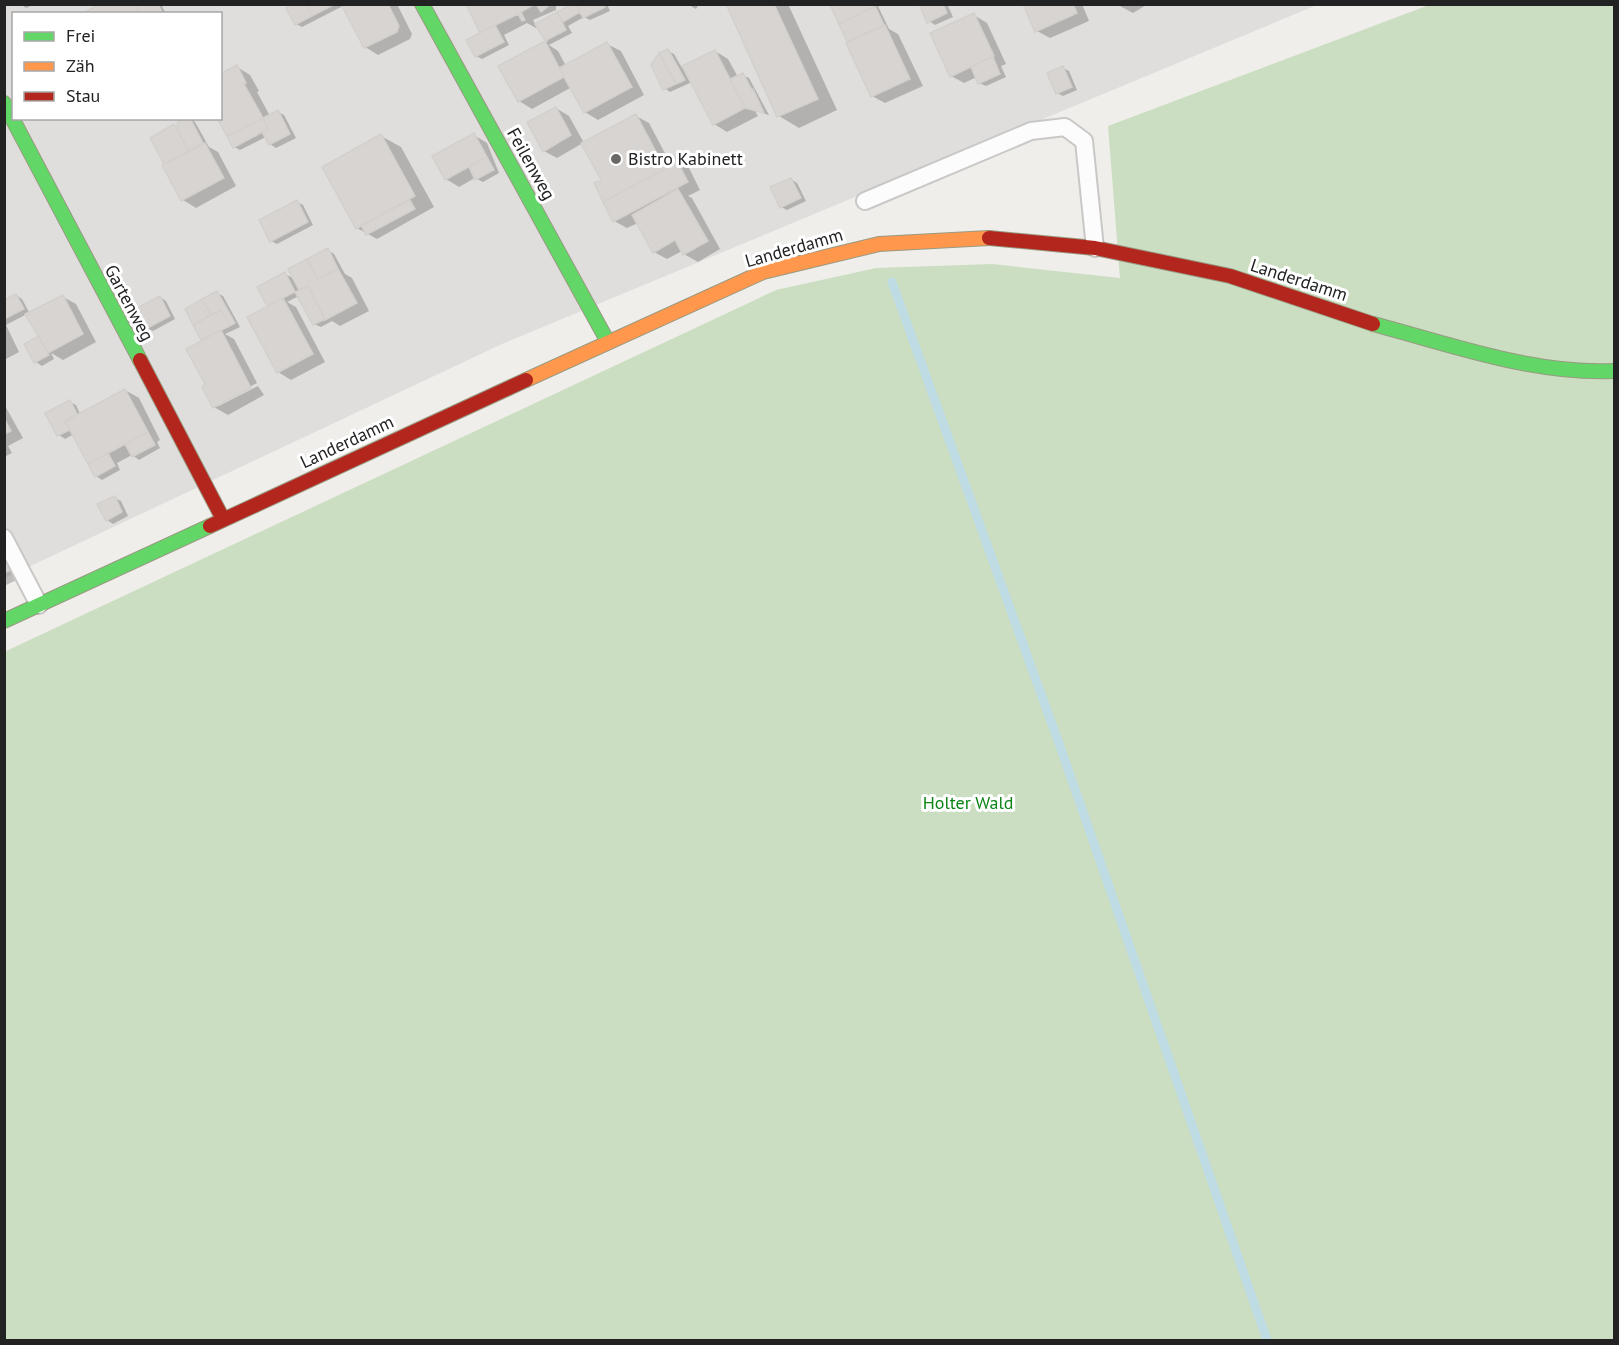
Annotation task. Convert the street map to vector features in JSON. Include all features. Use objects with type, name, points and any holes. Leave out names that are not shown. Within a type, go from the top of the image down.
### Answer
[{"type":"main road","name":"Feilenweg","points":[[422,4],[608,342]]},
{"type":"main road","name":"Gartenweg","points":[[4,103],[12,118]]},
{"type":"main road","name":"Gartenweg","points":[[13,120],[223,519]]},
{"type":"main road","name":"Landerdamm","points":[[4,621],[763,272],[879,244],[989,238],[1095,248],[1230,276],[1371,323],[1517,363],[1594,372],[1614,371]]},
{"type":"lane","points":[[865,201],[1031,131],[1065,127],[1084,141],[1095,248]]},
{"type":"lane","points":[[4,538],[39,605]]},
{"type":"shaded area","points":[[4,5],[1317,5],[502,344],[5,578]]},
{"type":"green space","name":"Holter Wald","points":[[1429,5],[1614,5],[1614,1340],[5,1340],[4,652],[776,290],[876,268],[992,264],[1120,278],[1108,126]]},
{"type":"building","points":[[99,4],[135,4],[139,12],[85,12]]},
{"type":"building","points":[[135,4],[158,4],[162,12],[139,12]]},
{"type":"building","points":[[293,4],[306,4],[312,16],[295,25],[286,8]]},
{"type":"building","points":[[306,4],[335,4],[312,16]]},
{"type":"building","points":[[341,4],[388,4],[399,26],[397,32],[364,48]]},
{"type":"building","points":[[466,4],[535,4],[521,12],[525,20],[522,21],[518,14],[480,33]]},
{"type":"building","points":[[536,4],[551,4],[541,12]]},
{"type":"building","points":[[576,4],[580,12],[563,22],[557,12]]},
{"type":"building","points":[[576,4],[604,4],[605,7],[583,18]]},
{"type":"building","points":[[726,4],[774,4],[818,99],[777,117]]},
{"type":"building","points":[[873,4],[874,7],[839,24],[830,5]]},
{"type":"building","points":[[943,4],[947,13],[927,23],[920,6]]},
{"type":"building","points":[[1023,4],[1073,4],[1077,13],[1035,32]]},
{"type":"building","points":[[875,6],[884,25],[847,42],[839,24]]},
{"type":"building","points":[[557,12],[566,30],[545,41],[535,24]]},
{"type":"building","points":[[974,13],[994,56],[950,77],[930,33]]},
{"type":"building","points":[[495,25],[504,42],[475,57],[466,40]]},
{"type":"building","points":[[885,25],[910,79],[871,97],[846,43]]},
{"type":"building","points":[[545,41],[564,77],[518,102],[498,66]]},
{"type":"building","points":[[607,42],[632,87],[584,113],[559,68]]},
{"type":"building","points":[[668,49],[685,80],[676,84],[659,53]]},
{"type":"building","points":[[715,50],[745,108],[713,125],[682,66]]},
{"type":"building","points":[[659,53],[676,84],[663,90],[651,65]]},
{"type":"building","points":[[993,57],[1000,74],[978,84],[971,67]]},
{"type":"building","points":[[237,65],[246,83],[244,84],[263,118],[227,136],[218,120],[222,120],[222,73]]},
{"type":"building","points":[[1063,66],[1072,87],[1056,94],[1047,73]]},
{"type":"building","points":[[743,73],[764,113],[745,108],[730,79]]},
{"type":"building","points":[[556,107],[571,135],[543,152],[527,122]]},
{"type":"building","points":[[278,110],[290,134],[269,145],[262,132],[268,129],[263,118]]},
{"type":"building","points":[[636,114],[665,169],[603,202],[594,183],[601,180],[581,143]]},
{"type":"building","points":[[263,118],[268,129],[233,148],[227,136]]},
{"type":"building","points":[[182,120],[191,120],[203,143],[189,151],[176,127]]},
{"type":"building","points":[[174,124],[189,151],[164,164],[150,138]]},
{"type":"building","points":[[474,133],[487,157],[445,180],[432,156]]},
{"type":"building","points":[[381,134],[415,196],[356,229],[322,167]]},
{"type":"building","points":[[205,143],[224,178],[181,201],[162,165]]},
{"type":"building","points":[[674,155],[688,182],[613,222],[603,202],[665,169],[661,161]]},
{"type":"building","points":[[487,157],[494,170],[475,180],[469,167]]},
{"type":"building","points":[[791,178],[801,198],[780,208],[770,187]]},
{"type":"building","points":[[678,189],[708,241],[683,255],[675,240],[653,253],[632,215]]},
{"type":"building","points":[[297,200],[308,222],[270,242],[259,220]]},
{"type":"building","points":[[410,200],[415,209],[366,235],[361,225]]},
{"type":"building","points":[[328,248],[338,269],[318,279],[307,259]]},
{"type":"building","points":[[307,259],[318,279],[338,269],[357,303],[325,320],[308,286],[299,290],[288,269]]},
{"type":"building","points":[[285,272],[295,292],[267,306],[257,287]]},
{"type":"building","points":[[308,286],[325,319],[313,325],[295,292]]},
{"type":"building","points":[[217,291],[235,323],[230,326],[221,310],[211,315],[202,299]]},
{"type":"building","points":[[16,294],[24,309],[4,319],[4,300]]},
{"type":"building","points":[[63,295],[83,334],[48,353],[25,314]]},
{"type":"building","points":[[160,296],[170,316],[146,329],[135,309]]},
{"type":"building","points":[[283,298],[313,354],[277,373],[247,317]]},
{"type":"building","points":[[202,299],[211,315],[193,325],[185,309]]},
{"type":"building","points":[[221,310],[230,326],[201,340],[193,325]]},
{"type":"building","points":[[221,330],[251,388],[213,408],[202,387],[205,384],[186,349]]},
{"type":"building","points":[[39,336],[49,355],[34,363],[24,344]]},
{"type":"building","points":[[125,389],[148,432],[88,464],[65,421]]},
{"type":"building","points":[[70,400],[77,414],[65,421],[70,430],[57,436],[45,413]]},
{"type":"building","points":[[4,418],[11,431],[4,434]]},
{"type":"building","points":[[148,432],[155,445],[132,457],[125,444]]},
{"type":"building","points":[[108,453],[115,466],[95,477],[88,464]]},
{"type":"building","points":[[115,496],[122,512],[106,521],[97,504]]},
{"type":"building","points":[[4,551],[13,569],[4,573]]},
{"type":"waterway","points":[[892,282],[1061,749],[1267,1340]]},
{"type":"traffic: fast","points":[[422,4],[608,342]]},
{"type":"traffic: fast","points":[[4,103],[12,118]]},
{"type":"traffic: fast","points":[[13,120],[140,360]]},
{"type":"traffic: fast","points":[[1373,324],[1462,349],[1523,363],[1584,371],[1614,371]]},
{"type":"traffic: fast","points":[[4,621],[210,526]]},
{"type":"traffic: slow","points":[[526,380],[763,272],[879,244],[989,238]]},
{"type":"traffic: jam","points":[[989,238],[1095,248],[1230,276],[1373,324]]},
{"type":"traffic: jam","points":[[140,360],[223,519]]},
{"type":"traffic: jam","points":[[210,526],[526,380]]},
{"type":"place","name":"Bistro Kabinett","points":[[616,159]]}]
